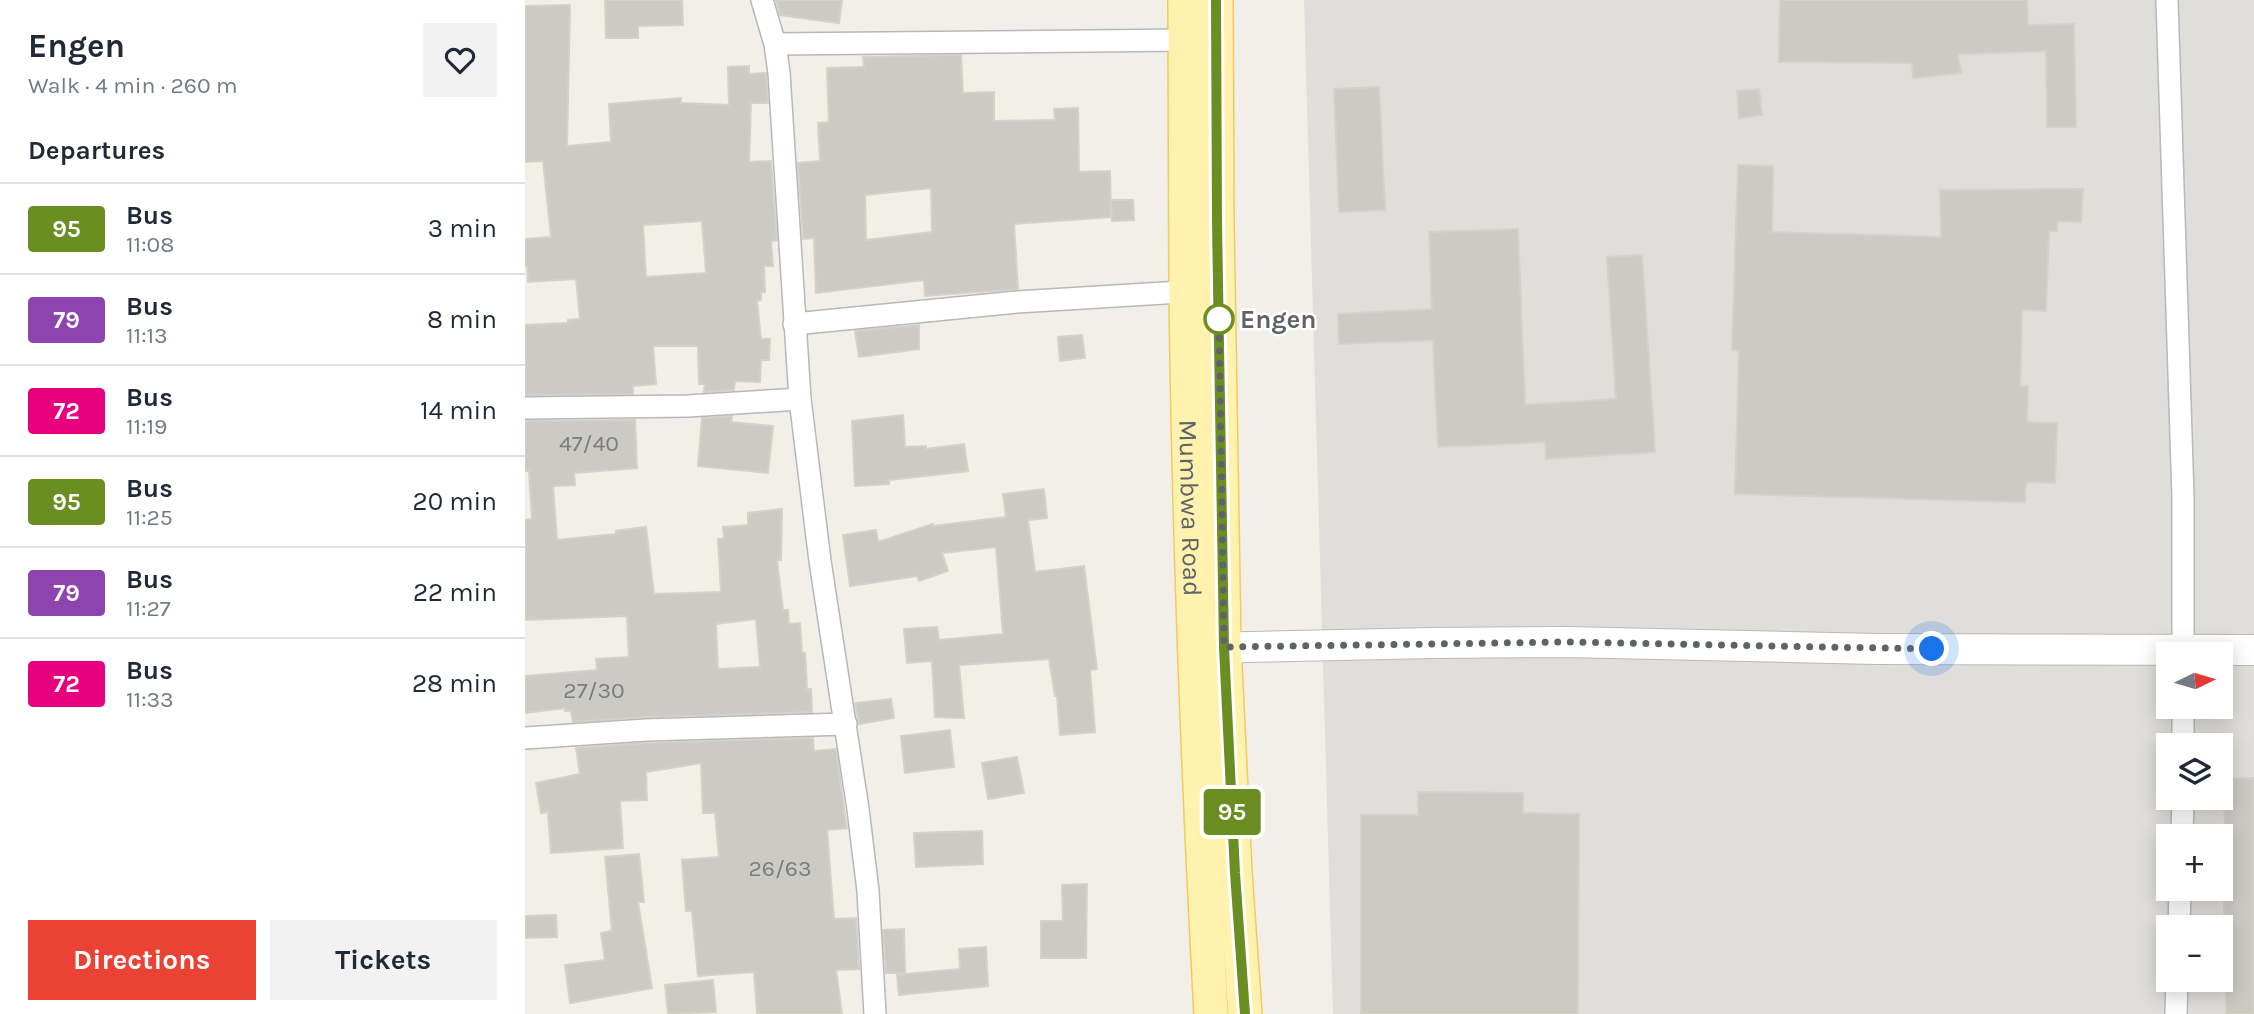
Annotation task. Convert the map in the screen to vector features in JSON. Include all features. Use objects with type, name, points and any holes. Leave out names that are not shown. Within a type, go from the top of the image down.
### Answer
[{"type":"main road","name":"Mumbwa Road","points":[[1185,0],[1186,291],[1209,648],[1235,873],[1245,1014]]},
{"type":"main road","name":"Mumbwa Road","points":[[1212,1014],[1209,648],[1219,290],[1216,0]]},
{"type":"street","points":[[762,0],[775,44],[779,73],[800,399],[820,561],[846,724],[868,891],[876,1014]]},
{"type":"street","points":[[2167,0],[2183,497],[2183,642]]},
{"type":"street","points":[[775,44],[1185,40]]},
{"type":"street","points":[[794,324],[1017,302],[1219,290]]},
{"type":"street","points":[[525,408],[688,405],[800,399]]},
{"type":"street","points":[[1209,648],[1566,642],[2156,652]]},
{"type":"street","points":[[2233,651],[2254,650]]},
{"type":"street","points":[[525,738],[625,731],[846,724]]},
{"type":"street","points":[[2176,1014],[2177,992]]},
{"type":"shaded area","points":[[1304,0],[2254,0],[2254,1014],[1333,1014]]},
{"type":"building","points":[[605,0],[682,0],[683,25],[638,26],[638,38],[606,38]]},
{"type":"building","points":[[776,0],[842,0],[839,23],[780,15]]},
{"type":"building","points":[[1780,0],[2027,0],[2028,25],[2074,24],[2076,127],[2047,127],[2046,51],[1958,54],[1961,73],[1913,78],[1912,63],[1779,62]]},
{"type":"building","points":[[570,5],[567,146],[611,142],[609,104],[681,98],[681,103],[729,105],[728,67],[749,66],[749,74],[766,73],[768,103],[751,103],[749,162],[771,161],[777,240],[771,241],[773,266],[764,266],[765,292],[761,292],[761,300],[757,301],[761,339],[770,339],[769,360],[761,360],[760,382],[735,381],[734,390],[704,392],[705,384],[699,384],[698,346],[653,346],[656,384],[633,386],[633,394],[525,395],[525,325],[568,323],[568,320],[580,319],[576,279],[528,282],[525,266],[525,239],[551,237],[543,161],[525,162],[525,6]],"holes":[[[702,221],[706,273],[646,277],[643,225]]]},
{"type":"building","points":[[961,55],[963,93],[994,92],[994,121],[1055,120],[1054,109],[1078,108],[1079,172],[1110,171],[1111,217],[1014,224],[1018,289],[925,296],[924,280],[816,293],[814,238],[803,239],[798,163],[820,161],[818,123],[829,122],[827,68],[864,67],[863,57]],"holes":[[[931,188],[932,232],[866,240],[865,195]]]},
{"type":"building","points":[[1379,87],[1385,210],[1339,212],[1334,89]]},
{"type":"building","points":[[1759,89],[1762,115],[1739,118],[1737,91]]},
{"type":"building","points":[[1738,165],[1773,166],[1772,232],[1941,237],[1940,190],[2083,189],[2081,222],[2057,221],[2057,231],[2049,231],[2046,311],[2022,310],[2020,386],[2028,386],[2027,422],[2057,423],[2055,483],[2026,482],[2025,502],[1735,494],[1739,351],[1732,350]]},
{"type":"building","points":[[1111,200],[1133,200],[1134,220],[1112,221]]},
{"type":"building","points":[[1518,229],[1525,405],[1616,399],[1607,257],[1642,255],[1655,452],[1546,459],[1545,442],[1438,447],[1433,340],[1339,344],[1338,314],[1432,309],[1429,232]]},
{"type":"building","points":[[919,325],[919,349],[859,357],[855,331]]},
{"type":"building","points":[[1082,335],[1085,358],[1060,361],[1058,337]]},
{"type":"building","points":[[903,415],[905,447],[926,446],[926,449],[964,444],[968,471],[889,480],[889,484],[855,486],[852,421]]},
{"type":"building","points":[[732,416],[731,422],[773,426],[768,473],[698,466],[702,418]]},
{"type":"building","points":[[635,420],[637,468],[574,473],[575,485],[553,486],[557,540],[616,534],[616,531],[646,527],[654,594],[721,592],[718,539],[724,538],[723,527],[748,525],[748,513],[782,509],[781,560],[777,560],[783,610],[788,610],[789,624],[800,623],[812,712],[573,722],[571,711],[565,711],[565,708],[525,713],[525,676],[597,670],[596,659],[629,657],[627,616],[525,620],[525,520],[532,519],[529,471],[525,471],[525,421]],"holes":[[[756,619],[760,667],[718,669],[716,624]]]},
{"type":"building","points":[[1044,489],[1047,518],[1028,520],[1035,572],[1084,566],[1097,669],[1090,670],[1095,732],[1060,735],[1057,696],[1049,659],[959,665],[964,718],[935,717],[932,661],[907,663],[904,629],[937,627],[939,640],[1003,634],[996,547],[942,553],[948,571],[919,581],[917,576],[850,586],[843,535],[876,530],[878,542],[933,524],[1006,517],[1003,494]]},
{"type":"building","points":[[891,699],[894,718],[859,724],[855,703]]},
{"type":"building","points":[[950,730],[954,767],[905,773],[901,736]]},
{"type":"building","points":[[813,738],[814,751],[836,749],[847,828],[827,830],[834,919],[856,918],[859,969],[836,970],[842,1014],[757,1014],[754,972],[698,976],[692,911],[686,911],[682,860],[719,857],[715,813],[703,813],[701,763],[646,772],[647,800],[620,801],[623,848],[551,853],[548,812],[541,813],[536,783],[580,774],[576,748]]},
{"type":"building","points":[[1017,757],[1024,793],[988,799],[982,763]]},
{"type":"building","points":[[2254,778],[2254,1014],[2226,1014],[2226,992],[2233,992],[2233,915],[2224,915],[2224,901],[2233,901],[2233,824],[2225,824],[2224,810],[2233,810],[2233,779]]},
{"type":"building","points":[[1418,792],[1523,793],[1523,813],[1579,814],[1578,1014],[1361,1014],[1361,815],[1418,815]]},
{"type":"building","points":[[982,831],[983,864],[916,867],[914,833]]},
{"type":"building","points":[[639,854],[644,902],[638,902],[652,988],[570,1003],[565,965],[605,960],[601,933],[612,931],[605,857]]},
{"type":"building","points":[[1087,884],[1086,958],[1041,958],[1041,921],[1063,921],[1062,885]]},
{"type":"building","points":[[556,915],[557,937],[525,938],[525,916]]},
{"type":"building","points":[[904,929],[905,973],[886,973],[883,930]]},
{"type":"building","points":[[986,947],[988,986],[899,995],[897,975],[960,969],[959,949]]},
{"type":"building","points":[[713,980],[716,1012],[668,1014],[665,985]]},
{"type":"bus line","name":"95","points":[[1216,0],[1224,647],[1245,1014]]},
{"type":"place","name":"Engen","points":[[1219,319]]},
{"type":"route","points":[[1219,319],[1219,316],[1224,647],[1566,642],[1932,649]]}]
